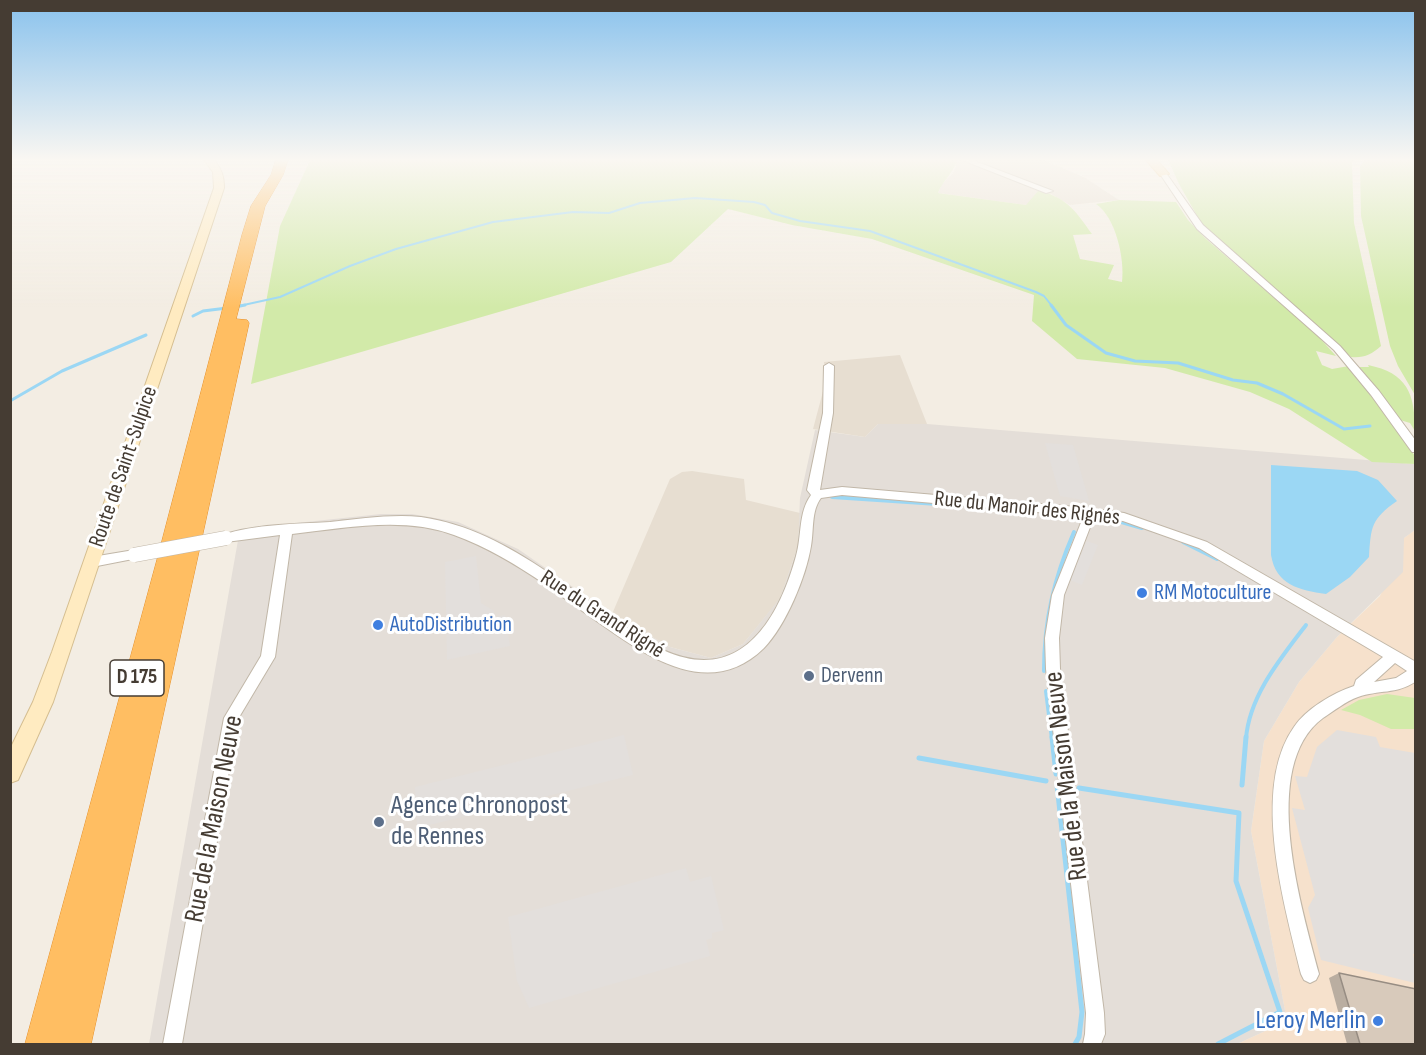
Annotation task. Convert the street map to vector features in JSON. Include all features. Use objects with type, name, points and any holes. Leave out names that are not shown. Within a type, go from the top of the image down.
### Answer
[{"type":"highway","name":"D 175","points":[[74,1044],[238,306],[255,215],[258,209]]},
{"type":"highway","name":"D 175","points":[[42,1044],[169,556],[238,306],[270,209]]},
{"type":"street","name":"Route de Saint-Sulpice","points":[[10,773],[43,702],[212,209]]},
{"type":"street","points":[[1188,209],[1200,227],[1354,367],[1416,449]]},
{"type":"street","name":"Rue du Grand Rigné","points":[[92,562],[287,529],[395,520],[416,521],[458,532],[496,548],[663,656],[687,665],[709,667],[732,661],[745,655],[767,636],[791,586],[804,548],[812,499],[818,494],[813,490],[831,380],[829,366]]},
{"type":"street","name":"Rue du Manoir des Rignés","points":[[818,494],[842,491],[1124,517],[1203,545],[1416,671]]},
{"type":"street","name":"Rue de la Maison Neuve","points":[[1088,512],[1088,520],[1058,595],[1052,638],[1053,669],[1095,1013],[1095,1034],[1092,1044]]},
{"type":"street","name":"Rue de la Maison Neuve","points":[[172,1044],[231,718],[268,657],[287,529]]},
{"type":"street","points":[[1360,690],[1360,684],[1393,656]]},
{"type":"street","points":[[1310,974],[1292,898],[1285,856],[1282,796],[1285,765],[1294,739],[1309,720],[1360,690],[1395,686],[1409,679],[1416,671]]},
{"type":"shaded area","points":[[900,355],[927,424],[878,424],[865,437],[813,429],[826,380],[824,362]]},
{"type":"shaded area","points":[[878,424],[927,424],[1415,464],[1415,530],[1404,538],[1403,572],[1337,637],[1299,682],[1264,741],[1251,831],[1287,1021],[1237,1044],[149,1044],[240,529],[381,514],[412,514],[458,522],[518,549],[612,614],[670,647],[711,658],[743,644],[780,598],[798,546],[800,498],[815,430],[865,437]]},
{"type":"shaded area","points":[[1045,443],[1073,445],[1089,501],[1060,496]]},
{"type":"shaded area","points":[[692,471],[744,479],[746,500],[800,513],[798,546],[780,599],[743,644],[711,658],[670,647],[612,614],[670,479],[682,472]]},
{"type":"shaded area","points":[[1415,530],[1415,1044],[1237,1044],[1287,1021],[1251,831],[1264,741],[1299,682],[1337,637],[1380,596],[1404,538]]},
{"type":"shaded area","points":[[1087,541],[1098,545],[1082,585],[1070,580]]},
{"type":"shaded area","points":[[476,556],[481,603],[494,611],[495,617],[505,615],[510,646],[447,660],[445,562]]},
{"type":"shaded area","points":[[1337,730],[1376,737],[1380,747],[1415,753],[1416,954],[1413,954],[1415,983],[1321,960],[1308,908],[1315,895],[1292,808],[1305,810],[1295,776],[1307,777],[1317,747]]},
{"type":"shaded area","points":[[624,735],[633,775],[417,828],[415,787]]},
{"type":"shaded area","points":[[686,868],[690,882],[711,876],[724,930],[712,933],[712,938],[706,940],[710,956],[529,1008],[517,981],[508,917]]},
{"type":"green space","points":[[288,209],[728,209],[671,262],[251,384],[280,226]]},
{"type":"green space","points":[[729,209],[1072,209],[1092,234],[1073,235],[1080,259],[1114,265],[1108,279],[1122,282],[1122,262],[1118,240],[1102,209],[1181,209],[1205,238],[1318,336],[1336,356],[1316,351],[1322,365],[1332,369],[1349,366],[1415,456],[1415,464],[1372,462],[1289,409],[1250,392],[1165,368],[1077,359],[1032,321],[1034,295],[872,239],[792,225]]},
{"type":"green space","points":[[1193,209],[1354,209],[1354,223],[1381,346],[1367,355],[1351,357],[1204,228]]},
{"type":"green space","points":[[1361,209],[1415,209],[1415,395],[1398,366],[1390,346]]},
{"type":"green space","points":[[1368,365],[1392,373],[1406,387],[1413,406],[1415,431],[1410,423],[1400,420],[1359,367],[1369,367]]},
{"type":"green space","points":[[1387,694],[1415,698],[1415,729],[1391,729],[1360,715],[1341,710],[1359,700]]},
{"type":"water","points":[[1271,465],[1357,471],[1378,480],[1397,501],[1382,513],[1374,524],[1369,557],[1350,577],[1326,594],[1290,584],[1283,579],[1274,565],[1271,555]]},
{"type":"building","name":"Leroy Merlin","points":[[1339,973],[1416,989],[1416,1044],[1360,1044]]},
{"type":"waterway","points":[[239,306],[280,297],[350,266],[396,249],[493,222],[573,212],[609,213],[621,209]]},
{"type":"waterway","points":[[769,209],[772,213],[800,221],[870,231],[1036,292],[1044,296],[1052,306]]},
{"type":"waterway","points":[[235,307],[245,305]]},
{"type":"waterway","points":[[1051,305],[1066,325],[1106,353],[1135,361],[1178,363],[1233,380],[1257,383],[1283,394],[1344,429],[1370,426]]},
{"type":"waterway","points":[[193,316],[203,311],[227,308]]},
{"type":"waterway","points":[[10,401],[62,371],[146,335]]},
{"type":"waterway","points":[[832,497],[953,505]]},
{"type":"waterway","points":[[1118,521],[1142,528]]},
{"type":"waterway","points":[[1044,671],[1048,617],[1061,566],[1074,532]]},
{"type":"waterway","points":[[1183,542],[1217,559]]},
{"type":"waterway","points":[[1246,739],[1248,723],[1260,693],[1277,664],[1306,625]]},
{"type":"waterway","points":[[1046,691],[1052,739]]},
{"type":"waterway","points":[[1052,737],[1056,774]]},
{"type":"waterway","points":[[1242,785],[1246,737]]},
{"type":"waterway","points":[[919,758],[1046,781]]},
{"type":"waterway","points":[[1057,785],[1082,1012],[1079,1037],[1075,1044]]},
{"type":"waterway","points":[[1079,788],[1239,813],[1236,881],[1280,1012],[1218,1044]]},
{"type":"place","name":"RM Motoculture","points":[[1142,593]]},
{"type":"place","name":"AutoDistribution","points":[[378,625]]},
{"type":"place","name":"Dervenn","points":[[809,676]]},
{"type":"place","name":"Agence Chronopost de Rennes","points":[[379,822]]},
{"type":"place","name":"Leroy Merlin","points":[[1378,1021]]}]
